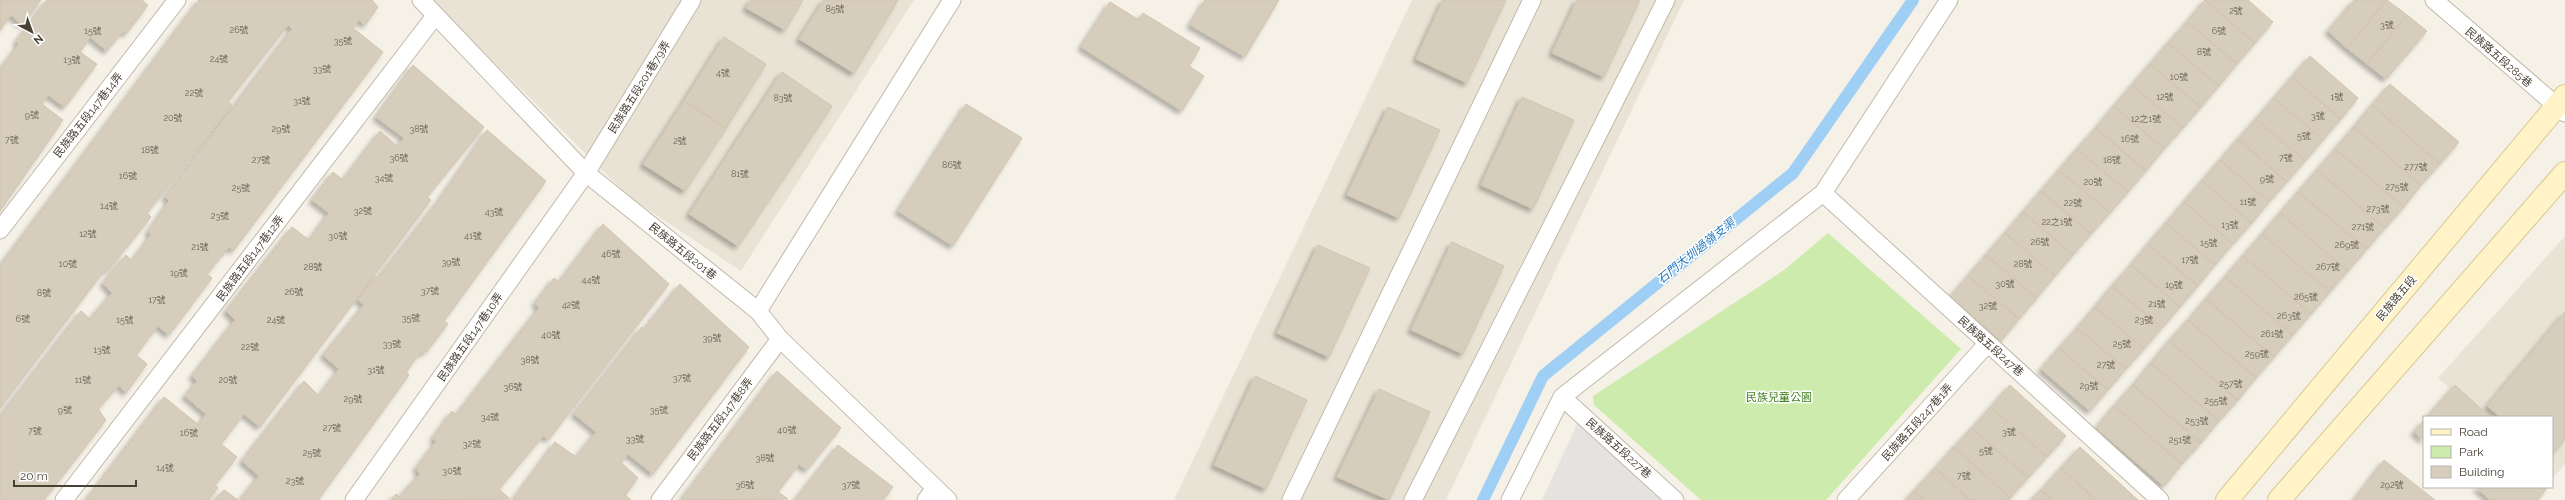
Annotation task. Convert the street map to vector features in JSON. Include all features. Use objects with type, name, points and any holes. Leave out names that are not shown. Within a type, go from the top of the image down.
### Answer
[{"type":"main road","name":"民族路五段","points":[[2227,500],[2562,105]]},
{"type":"main road","points":[[2279,500],[2565,173]]},
{"type":"lane","name":"民族路五段147巷14弄","points":[[0,230],[177,0]]},
{"type":"lane","name":"民族路五段201巷","points":[[422,0],[435,16],[586,173],[758,311],[780,339],[930,494],[948,500]]},
{"type":"lane","name":"民族路五段201巷79弄","points":[[586,173],[692,0]]},
{"type":"lane","points":[[758,311],[952,0]]},
{"type":"lane","points":[[1290,500],[1532,0]]},
{"type":"lane","points":[[1414,500],[1666,0]]},
{"type":"lane","points":[[1510,500],[1562,397],[1823,193],[1949,0]]},
{"type":"lane","name":"民族路五段285巷","points":[[2434,0],[2562,105]]},
{"type":"lane","name":"民族路五段147巷12弄","points":[[64,500],[435,16]]},
{"type":"lane","name":"民族路五段147巷10弄","points":[[354,500],[586,173]]},
{"type":"lane","name":"民族路五段247巷","points":[[1823,193],[2160,500]]},
{"type":"lane","name":"民族路五段147巷8弄","points":[[660,500],[780,339]]},
{"type":"lane","name":"民族路五段247巷1弄","points":[[1846,500],[1988,344]]},
{"type":"lane","name":"民族路五段227巷","points":[[1562,397],[1675,500]]},
{"type":"shaded area","points":[[432,0],[914,0],[741,271],[629,197]]},
{"type":"shaded area","points":[[1412,0],[1684,0],[1446,500],[1174,500]]},
{"type":"shaded area","points":[[2565,236],[2565,464],[2553,478],[2553,416],[2481,416],[2438,378]]},
{"type":"shaded area","points":[[1578,422],[1661,500],[1542,500]]},
{"type":"green space","name":"民族兒童公園","points":[[1828,233],[1961,349],[1826,500],[1701,500],[1594,405],[1593,396],[1784,270]]},
{"type":"building","points":[[0,0],[41,0],[22,25],[11,15],[0,30]]},
{"type":"building","points":[[47,0],[142,0],[148,5],[126,34],[123,31],[107,51],[90,37],[80,52],[97,64],[65,107],[48,95],[42,104],[63,120],[0,211],[0,69],[19,44],[16,42]]},
{"type":"building","points":[[199,0],[372,0],[378,7],[365,25],[359,20],[353,28],[383,52],[233,251],[229,247],[207,274],[212,278],[169,335],[158,326],[136,355],[147,364],[126,393],[119,385],[98,409],[106,420],[44,500],[0,500],[0,416],[81,311],[90,319],[112,293],[103,283],[126,255],[132,261],[151,235],[148,232],[169,201],[165,197],[292,29],[288,25],[228,102],[232,105],[147,213],[151,217],[109,269],[104,271],[0,408],[0,266]]},
{"type":"building","points":[[751,0],[803,0],[785,30],[746,8]]},
{"type":"building","points":[[824,0],[898,0],[854,73],[799,39]]},
{"type":"building","points":[[1205,0],[1279,0],[1245,57],[1190,25]]},
{"type":"building","points":[[1443,0],[1506,0],[1467,83],[1416,59]]},
{"type":"building","points":[[1577,0],[1640,0],[1604,77],[1552,53]]},
{"type":"building","points":[[2205,0],[2248,0],[2273,22],[2255,43]]},
{"type":"building","points":[[2205,0],[2255,43],[2237,64],[2187,22]]},
{"type":"building","points":[[2354,0],[2387,0],[2347,48],[2328,31]]},
{"type":"building","points":[[2387,0],[2407,15],[2367,64],[2347,48]]},
{"type":"building","points":[[1110,2],[1139,20],[1143,13],[1200,48],[1189,66],[1204,76],[1182,111],[1081,47]]},
{"type":"building","points":[[2407,15],[2427,31],[2386,79],[2367,64]]},
{"type":"building","points":[[2187,22],[2237,64],[2219,86],[2168,43]]},
{"type":"building","points":[[724,37],[766,64],[726,128],[684,101]]},
{"type":"building","points":[[2168,43],[2219,86],[2201,107],[2150,64]]},
{"type":"building","points":[[2310,56],[2358,98],[2341,119],[2292,77]]},
{"type":"building","points":[[2150,64],[2201,107],[2183,128],[2132,85]]},
{"type":"building","points":[[413,65],[484,127],[427,197],[431,200],[260,427],[244,414],[221,444],[237,457],[215,485],[218,488],[208,500],[86,500],[164,397],[199,425],[206,414],[185,396],[197,381],[192,376],[235,320],[226,311],[292,227],[309,240],[329,213],[312,200],[333,172],[343,180],[380,131],[397,146],[404,138],[376,117]]},
{"type":"building","points":[[782,72],[832,106],[738,246],[689,214]]},
{"type":"building","points":[[2292,77],[2341,119],[2323,140],[2274,98]]},
{"type":"building","points":[[2390,84],[2459,142],[2440,164],[2372,105]]},
{"type":"building","points":[[2132,85],[2183,128],[2164,149],[2114,106]]},
{"type":"building","points":[[1522,97],[1574,120],[1533,209],[1481,185]]},
{"type":"building","points":[[2274,98],[2323,140],[2305,161],[2256,119]]},
{"type":"building","points":[[684,101],[726,128],[685,191],[643,164]]},
{"type":"building","points":[[966,104],[1022,138],[953,246],[898,211]]},
{"type":"building","points":[[2372,105],[2440,164],[2421,185],[2354,127]]},
{"type":"building","points":[[2114,106],[2164,149],[2146,171],[2096,128]]},
{"type":"building","points":[[1388,107],[1440,130],[1399,218],[1347,195]]},
{"type":"building","points":[[2256,119],[2305,161],[2287,182],[2238,139]]},
{"type":"building","points":[[2354,127],[2421,185],[2404,207],[2335,149]]},
{"type":"building","points":[[2096,128],[2146,171],[2128,192],[2077,149]]},
{"type":"building","points":[[487,130],[546,181],[444,321],[448,324],[427,351],[419,354],[406,372],[409,375],[318,500],[240,500],[259,476],[242,461],[304,381],[319,396],[339,369],[323,355],[364,305],[358,300],[375,276],[378,278],[439,200]]},
{"type":"building","points":[[2238,139],[2287,182],[2269,202],[2220,160]]},
{"type":"building","points":[[2077,149],[2128,192],[2110,213],[2059,170]]},
{"type":"building","points":[[2335,149],[2404,207],[2385,228],[2317,170]]},
{"type":"building","points":[[2220,160],[2269,202],[2252,223],[2202,181]]},
{"type":"building","points":[[2059,170],[2110,213],[2091,234],[2041,191]]},
{"type":"building","points":[[2317,170],[2385,228],[2367,249],[2298,192]]},
{"type":"building","points":[[2202,181],[2252,223],[2233,244],[2184,202]]},
{"type":"building","points":[[2041,191],[2091,234],[2073,255],[2023,212]]},
{"type":"building","points":[[2298,192],[2367,249],[2348,271],[2280,213]]},
{"type":"building","points":[[2184,202],[2233,244],[2215,265],[2166,223]]},
{"type":"building","points":[[2023,212],[2073,255],[2055,276],[2005,233]]},
{"type":"building","points":[[2280,213],[2348,271],[2330,292],[2262,234]]},
{"type":"building","points":[[2166,223],[2215,265],[2198,286],[2148,244]]},
{"type":"building","points":[[603,224],[669,284],[549,439],[543,436],[499,489],[510,499],[391,500],[396,494],[399,497],[420,474],[416,468],[436,442],[433,438],[452,411],[456,415],[539,308],[535,303],[554,278],[559,282]]},
{"type":"building","points":[[2005,233],[2055,276],[2037,298],[1986,255]]},
{"type":"building","points":[[2262,234],[2330,292],[2311,314],[2243,256]]},
{"type":"building","points":[[1452,242],[1504,266],[1463,354],[1411,330]]},
{"type":"building","points":[[2148,244],[2198,286],[2180,307],[2131,265]]},
{"type":"building","points":[[1318,245],[1370,268],[1329,357],[1277,333]]},
{"type":"building","points":[[1986,255],[2037,298],[2019,319],[1968,276]]},
{"type":"building","points":[[2243,256],[2311,314],[2293,335],[2225,277]]},
{"type":"building","points":[[2131,265],[2180,307],[2162,328],[2112,286]]},
{"type":"building","points":[[1968,276],[2019,319],[2001,341],[1950,297]]},
{"type":"building","points":[[2225,277],[2293,335],[2274,357],[2206,299]]},
{"type":"building","points":[[680,284],[749,347],[653,474],[628,454],[621,462],[638,478],[625,495],[631,500],[513,500],[555,442],[576,457],[596,432],[574,414],[642,327],[644,329]]},
{"type":"building","points":[[2112,286],[2162,328],[2144,349],[2095,307]]},
{"type":"building","points":[[2206,299],[2274,357],[2256,378],[2188,320]]},
{"type":"building","points":[[2095,307],[2144,349],[2126,369],[2077,328]]},
{"type":"building","points":[[2565,312],[2565,439],[2553,452],[2553,416],[2499,416],[2487,406]]},
{"type":"building","points":[[2188,320],[2256,378],[2238,400],[2169,341]]},
{"type":"building","points":[[2077,328],[2126,369],[2108,390],[2059,348]]},
{"type":"building","points":[[2169,341],[2238,400],[2219,421],[2151,363]]},
{"type":"building","points":[[2059,348],[2108,390],[2090,411],[2041,369]]},
{"type":"building","points":[[2151,363],[2219,421],[2201,443],[2133,385]]},
{"type":"building","points":[[777,371],[841,428],[807,470],[799,464],[778,492],[788,499],[681,500]]},
{"type":"building","points":[[1255,376],[1307,400],[1266,489],[1214,465]]},
{"type":"building","points":[[2010,385],[2066,436],[2047,457],[1991,407]]},
{"type":"building","points":[[2133,385],[2201,443],[2182,464],[2114,406]]},
{"type":"building","points":[[2455,385],[2489,416],[2428,416]]},
{"type":"building","points":[[1379,389],[1430,412],[1389,500],[1337,477]]},
{"type":"building","points":[[2114,406],[2182,464],[2164,486],[2096,428]]},
{"type":"building","points":[[1991,407],[2047,457],[2028,478],[1972,428]]},
{"type":"building","points":[[2423,421],[2423,440],[2414,432]]},
{"type":"building","points":[[1972,428],[2028,478],[2010,498],[1954,447]]},
{"type":"building","points":[[838,445],[893,487],[883,500],[795,500]]},
{"type":"building","points":[[1954,447],[2010,498],[2009,500],[1970,500],[1935,468]]},
{"type":"building","points":[[2080,447],[2138,500],[2096,500],[2061,468]]},
{"type":"building","points":[[2384,460],[2435,500],[2354,500]]},
{"type":"building","points":[[1935,468],[1970,500],[1924,500],[1914,491]]},
{"type":"building","points":[[2061,468],[2096,500],[2052,500],[2041,490]]},
{"type":"building","points":[[2477,488],[2547,488],[2537,500],[2490,500]]},
{"type":"building","points":[[224,490],[238,500],[215,500]]},
{"type":"building","points":[[2041,490],[2052,500],[2031,500]]},
{"type":"building","points":[[1914,491],[1924,500],[1906,500]]},
{"type":"waterway","name":"石門大圳過嶺支渠","points":[[1483,500],[1543,376],[1793,173],[1913,0]]}]
